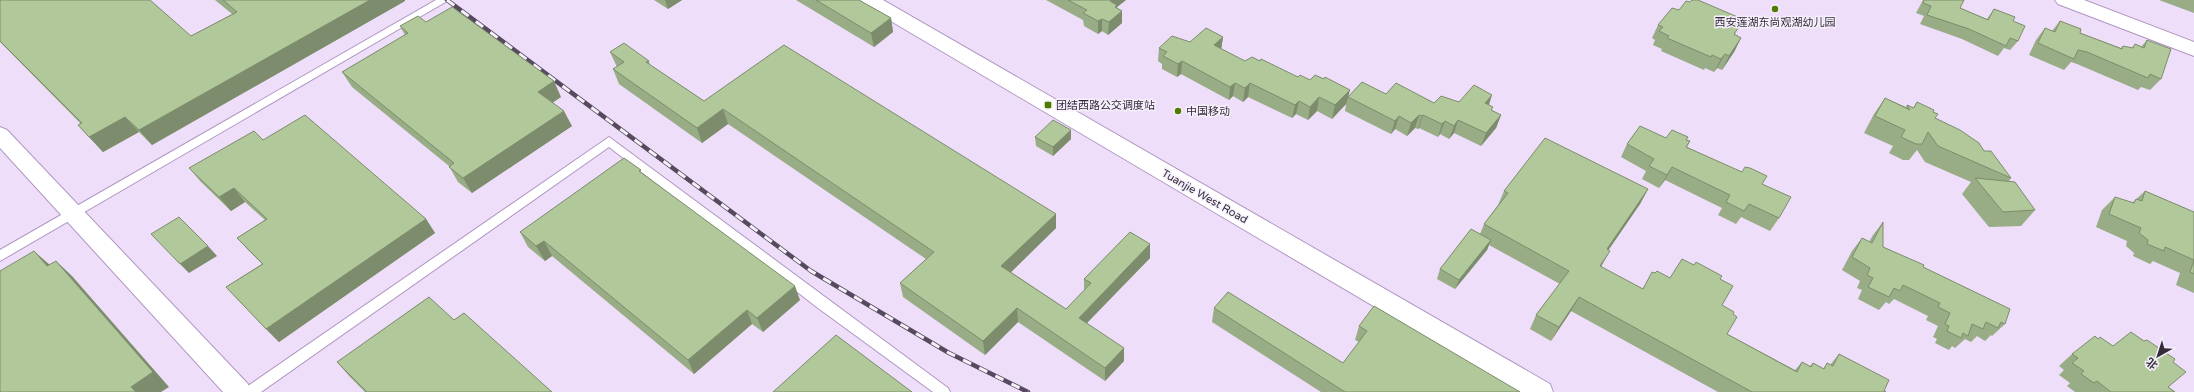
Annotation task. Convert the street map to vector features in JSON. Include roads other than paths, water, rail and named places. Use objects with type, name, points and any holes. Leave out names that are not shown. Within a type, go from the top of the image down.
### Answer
[{"type":"street","name":"Tuanjie West Road","points":[[869,0],[1541,392]]},
{"type":"street","points":[[2065,0],[2194,48]]},
{"type":"street","points":[[0,136],[74,213],[239,392]]},
{"type":"lane","points":[[0,256],[444,0]]},
{"type":"lane","points":[[250,392],[610,141],[823,304],[943,392]]},
{"type":"railway","points":[[447,0],[811,271],[949,353],[1028,392]]},
{"type":"place","name":"西安莲湖东尚观湖幼儿园","points":[[1775,9]]},
{"type":"place","name":"团结西路公交调度站","points":[[1048,105]]},
{"type":"place","name":"中国移动","points":[[1178,111]]}]
